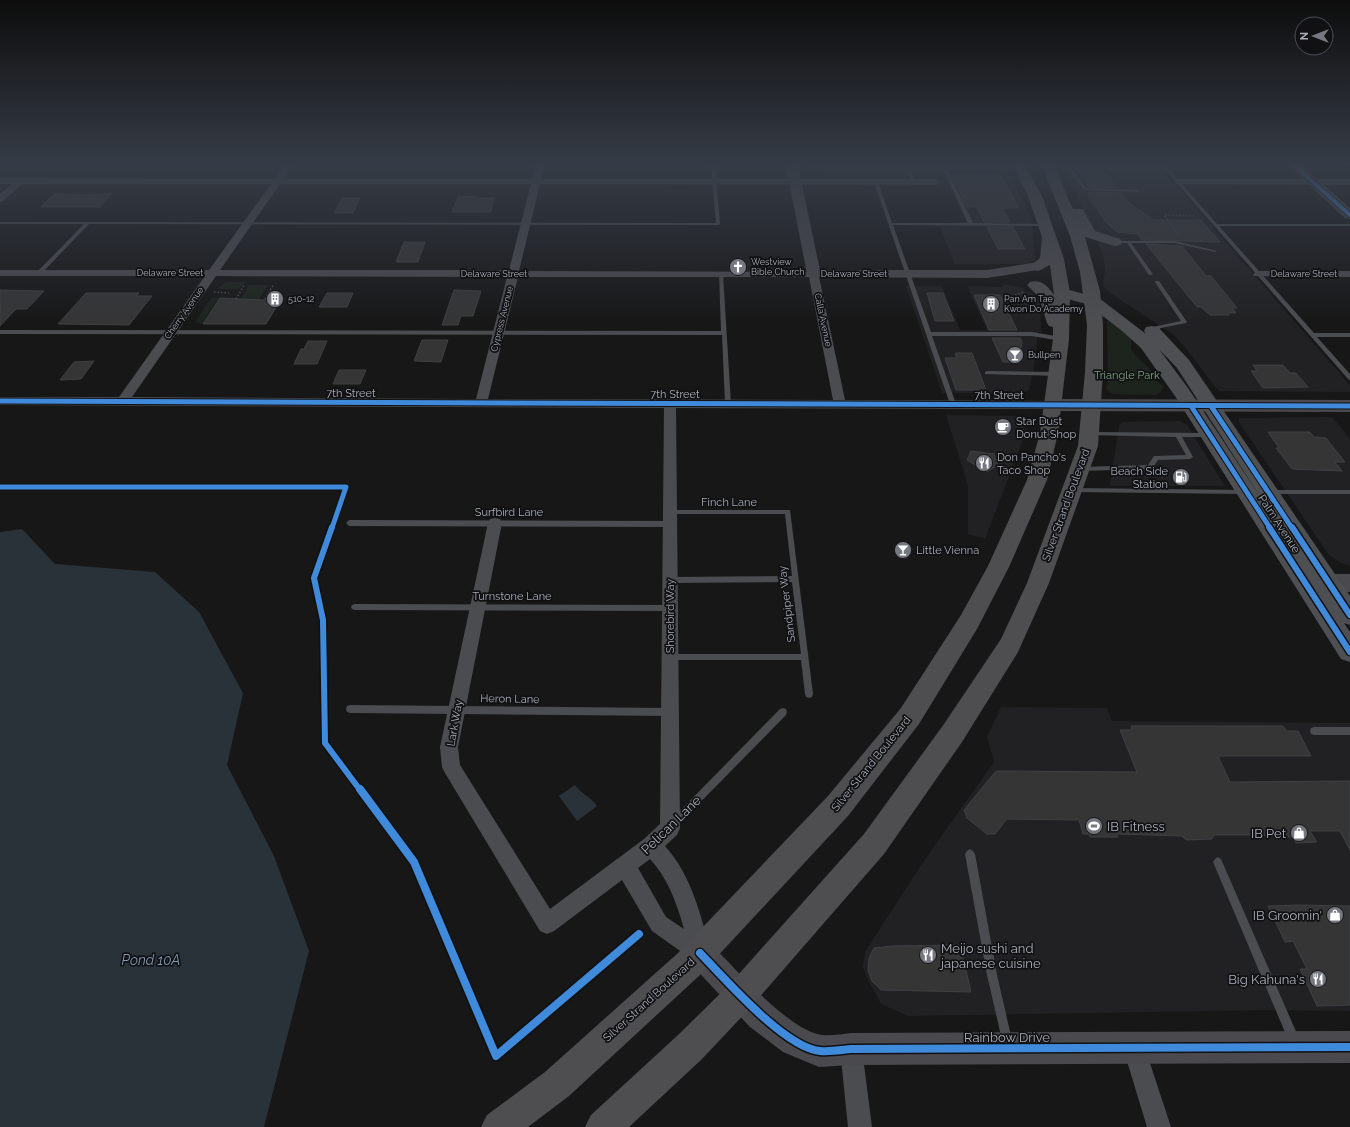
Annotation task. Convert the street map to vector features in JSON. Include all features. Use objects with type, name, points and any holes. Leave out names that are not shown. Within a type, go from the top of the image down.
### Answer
[{"type":"highway","points":[[1043,219],[1057,259],[1062,293]]},
{"type":"highway","points":[[1070,219],[1085,260],[1093,301]]},
{"type":"highway","points":[[1082,219],[1089,234],[1121,242]]},
{"type":"highway","points":[[1038,266],[1045,264],[1048,260],[1047,230]]},
{"type":"highway","points":[[1089,279],[1095,269],[1097,260],[1094,250],[1096,246],[1121,242]]},
{"type":"highway","points":[[1035,285],[1043,289],[1048,296],[1054,322],[1061,336]]},
{"type":"highway","name":"Silver Strand Boulevard","points":[[499,1127],[557,1084],[700,953],[838,806],[914,709],[969,622],[998,567],[1037,480],[1049,433],[1053,405],[1063,313],[1062,293]]},
{"type":"highway","name":"Silver Strand Boulevard","points":[[603,1127],[690,1047],[740,996],[874,844],[953,733],[1010,645],[1038,583],[1088,446],[1095,335],[1093,301]]},
{"type":"main road","name":"Palm Avenue","points":[[1089,279],[1109,301],[1152,331],[1183,364],[1350,615]]},
{"type":"main road","name":"Palm Avenue","points":[[1062,293],[1093,301],[1128,326],[1147,344],[1165,367],[1191,406],[1350,652]]},
{"type":"main road","points":[[1246,492],[1269,492]]},
{"type":"street","name":"Cherry Avenue","points":[[122,402],[251,219]]},
{"type":"street","name":"Cypress Avenue","points":[[481,403],[527,219]]},
{"type":"street","name":"Calla Avenue","points":[[803,219],[840,404]]},
{"type":"street","name":"Delaware Street","points":[[0,273],[987,274],[1038,266]]},
{"type":"street","name":"Delaware Street","points":[[987,274],[1035,285]]},
{"type":"street","name":"Delaware Street","points":[[1258,274],[1350,274]]},
{"type":"street","name":"7th Street","points":[[0,401],[1350,406]]},
{"type":"street","name":"Shorebird Way","points":[[670,404],[670,828]]},
{"type":"street","name":"Lark Way","points":[[495,523],[449,747],[451,767],[547,924]]},
{"type":"street","points":[[1305,583],[1350,583]]},
{"type":"street","name":"Pelican Lane","points":[[547,924],[651,846],[670,828]]},
{"type":"street","points":[[651,846],[664,860],[687,901],[700,953]]},
{"type":"street","points":[[625,866],[659,924],[700,953]]},
{"type":"street","name":"Rainbow Drive","points":[[700,953],[740,996],[771,1024],[794,1041],[819,1051],[851,1049],[1350,1047]]},
{"type":"street","points":[[1134,1048],[1160,1127]]},
{"type":"street","points":[[851,1049],[860,1127]]},
{"type":"lane","points":[[0,223],[525,225],[718,224],[717,219]]},
{"type":"lane","points":[[889,219],[953,404]]},
{"type":"lane","points":[[968,219],[971,224]]},
{"type":"lane","points":[[1210,219],[1350,378]]},
{"type":"lane","points":[[39,273],[88,223]]},
{"type":"lane","points":[[891,224],[971,224],[1047,230]]},
{"type":"lane","points":[[1216,225],[1350,225]]},
{"type":"lane","points":[[1121,242],[1175,242],[1215,251]]},
{"type":"lane","points":[[1121,242],[1151,274]]},
{"type":"lane","points":[[721,274],[728,404]]},
{"type":"lane","points":[[1152,331],[1159,327],[1184,322],[1157,282]]},
{"type":"lane","points":[[0,332],[725,333]]},
{"type":"lane","points":[[929,334],[1032,334],[1061,336]]},
{"type":"lane","points":[[1312,335],[1350,335]]},
{"type":"lane","points":[[987,373],[1057,374]]},
{"type":"lane","points":[[1089,434],[1209,434]]},
{"type":"lane","points":[[1080,469],[1150,467],[1156,458],[1190,457],[1177,434]]},
{"type":"lane","points":[[1073,490],[1246,492]]},
{"type":"lane","points":[[1269,492],[1350,492]]},
{"type":"lane","name":"Finch Lane","points":[[670,518],[788,512]]},
{"type":"lane","name":"Sandpiper Way","points":[[788,512],[809,694]]},
{"type":"lane","name":"Surfbird Lane","points":[[349,523],[495,523],[670,518]]},
{"type":"lane","points":[[670,580],[795,579]]},
{"type":"lane","name":"Turnstone Lane","points":[[354,607],[670,608]]},
{"type":"lane","points":[[670,657],[804,657]]},
{"type":"lane","name":"Heron Lane","points":[[350,709],[670,712]]},
{"type":"lane","name":"Pelican Lane","points":[[670,828],[783,712]]},
{"type":"lane","points":[[1314,731],[1350,731]]},
{"type":"lane","points":[[970,854],[992,975],[1009,1048]]},
{"type":"lane","points":[[1218,862],[1298,1047]]},
{"type":"path","points":[[1166,219],[1180,236]]},
{"type":"path","points":[[236,299],[248,281]]},
{"type":"path","points":[[265,299],[276,281]]},
{"type":"path","points":[[213,292],[229,293]]},
{"type":"path","points":[[269,292],[279,292]]},
{"type":"shaded area","points":[[964,219],[1031,219],[1035,260],[1026,264],[955,264],[938,223],[966,222]]},
{"type":"shaded area","points":[[1087,219],[1205,219],[1350,385],[1350,392],[1220,391],[1174,335],[1110,293],[1103,286],[1105,268],[1103,255]]},
{"type":"shaded area","points":[[1003,284],[1025,288],[1024,291],[1034,294],[1040,302],[1041,332],[1038,332],[1034,367],[1029,390],[1020,394],[942,393],[906,286],[942,286],[960,330],[987,330],[967,286],[1003,287]]},
{"type":"shaded area","points":[[946,415],[1017,416],[1025,422],[1024,437],[985,539],[968,534],[968,485]]},
{"type":"shaded area","points":[[1332,417],[1350,439],[1350,566],[1339,562],[1328,554],[1239,422],[1239,418]]},
{"type":"shaded area","points":[[1180,421],[1187,425],[1225,486],[1110,486],[1119,425],[1123,422]]},
{"type":"shaded area","points":[[1001,707],[1107,708],[1112,721],[1350,723],[1350,1011],[1262,1010],[908,1016],[881,1004],[863,967],[865,952],[921,865],[994,762],[987,737]]},
{"type":"green space","points":[[226,282],[246,282],[238,289],[217,289]]},
{"type":"green space","points":[[249,285],[268,285],[256,304],[234,309]]},
{"type":"green space","points":[[211,298],[219,298],[202,324],[195,322]]},
{"type":"green space","name":"Triangle Park","points":[[1107,321],[1112,321],[1131,338],[1131,349],[1135,355],[1149,368],[1156,381],[1164,387],[1161,392],[1155,395],[1112,394],[1106,388],[1108,382]]},
{"type":"water","name":"Pond 10A","points":[[22,529],[55,564],[155,572],[199,612],[243,693],[227,765],[274,856],[309,951],[264,1127],[0,1127],[0,532]]},
{"type":"water","points":[[575,785],[597,806],[577,821],[559,796]]},
{"type":"building","points":[[982,219],[1008,219],[1010,222],[984,222]]},
{"type":"building","points":[[1104,219],[1201,220],[1220,242],[1142,240],[1138,234],[1117,232]]},
{"type":"building","points":[[987,227],[1013,227],[1025,249],[998,249]]},
{"type":"building","points":[[404,242],[425,242],[418,262],[396,262]]},
{"type":"building","points":[[1146,244],[1182,246],[1206,276],[1211,276],[1237,308],[1232,308],[1236,313],[1228,313],[1229,315],[1210,315],[1201,307],[1197,307]]},
{"type":"building","points":[[0,290],[44,291],[27,309],[16,309],[0,326]]},
{"type":"building","points":[[454,290],[481,291],[473,316],[461,316],[458,325],[442,325]]},
{"type":"building","points":[[86,293],[139,293],[136,296],[152,296],[129,325],[58,324]]},
{"type":"building","points":[[327,293],[353,293],[347,307],[319,307]]},
{"type":"building","points":[[927,293],[943,293],[954,321],[935,321]]},
{"type":"building","points":[[974,295],[1000,295],[1017,330],[989,330]]},
{"type":"building","points":[[220,298],[263,300],[281,299],[266,324],[203,324]]},
{"type":"building","points":[[992,338],[1020,338],[1022,342],[1018,362],[1003,362]]},
{"type":"building","points":[[422,340],[448,340],[441,362],[414,361]]},
{"type":"building","points":[[308,341],[327,341],[317,364],[294,364],[301,349],[304,349]]},
{"type":"building","points":[[955,353],[972,353],[986,390],[956,390],[945,358],[957,358]]},
{"type":"building","points":[[94,361],[81,379],[60,380],[74,362]]},
{"type":"building","points":[[1253,365],[1283,365],[1290,373],[1296,373],[1308,387],[1263,388],[1251,371],[1257,371]]},
{"type":"building","points":[[339,370],[366,370],[360,384],[333,384]]},
{"type":"building","points":[[1268,432],[1310,432],[1314,437],[1326,438],[1345,462],[1335,462],[1342,471],[1292,469],[1276,448],[1279,448]]},
{"type":"building","name":"Don Pancho's Taco Shop","points":[[971,451],[994,454],[998,465],[987,472],[967,460]]},
{"type":"building","points":[[1131,726],[1283,726],[1286,731],[1298,731],[1311,756],[1218,756],[1230,782],[1350,781],[1350,850],[1340,831],[1310,831],[1317,842],[1296,843],[1293,837],[1255,835],[1214,835],[1212,839],[1186,840],[1182,836],[1116,834],[1118,837],[1090,837],[1089,834],[1083,834],[1079,820],[1007,819],[995,834],[987,834],[967,818],[964,810],[996,771],[1137,772],[1120,730],[1132,730]]},
{"type":"building","points":[[1268,906],[1350,906],[1350,1005],[1317,1006],[1300,969],[1307,969],[1293,941],[1285,942]]},
{"type":"building","points":[[960,945],[971,992],[881,990],[872,981],[868,970],[869,958],[874,948],[892,946]]},
{"type":"cycle path","points":[[0,401],[1350,406]]},
{"type":"cycle path","points":[[1191,406],[1350,652]]},
{"type":"cycle path","points":[[1211,406],[1350,615]]},
{"type":"cycle path","points":[[0,487],[346,487],[314,578],[323,620],[325,743],[414,862],[496,1056],[639,934]]},
{"type":"cycle path","points":[[700,953],[761,1016],[794,1041],[819,1051],[851,1049],[1350,1047]]},
{"type":"place","name":"Westview Bible Church","points":[[738,267]]},
{"type":"place","name":"510-12","points":[[275,299]]},
{"type":"place","name":"Pan Am Tae Kwon Do Academy","points":[[991,304]]},
{"type":"place","name":"Bullpen","points":[[1015,355]]},
{"type":"place","name":"Star Dust Donut Shop","points":[[1003,427]]},
{"type":"place","name":"Don Pancho's Taco Shop","points":[[984,463]]},
{"type":"place","name":"Beach Side Station","points":[[1181,477]]},
{"type":"place","name":"Little Vienna","points":[[903,550]]},
{"type":"place","name":"IB Fitness","points":[[1094,826]]},
{"type":"place","name":"IB Pet","points":[[1299,833]]},
{"type":"place","name":"IB Groomin'","points":[[1335,915]]},
{"type":"place","name":"Meijo sushi and japanese cuisine","points":[[928,955]]},
{"type":"place","name":"Big Kahuna's","points":[[1318,979]]}]
